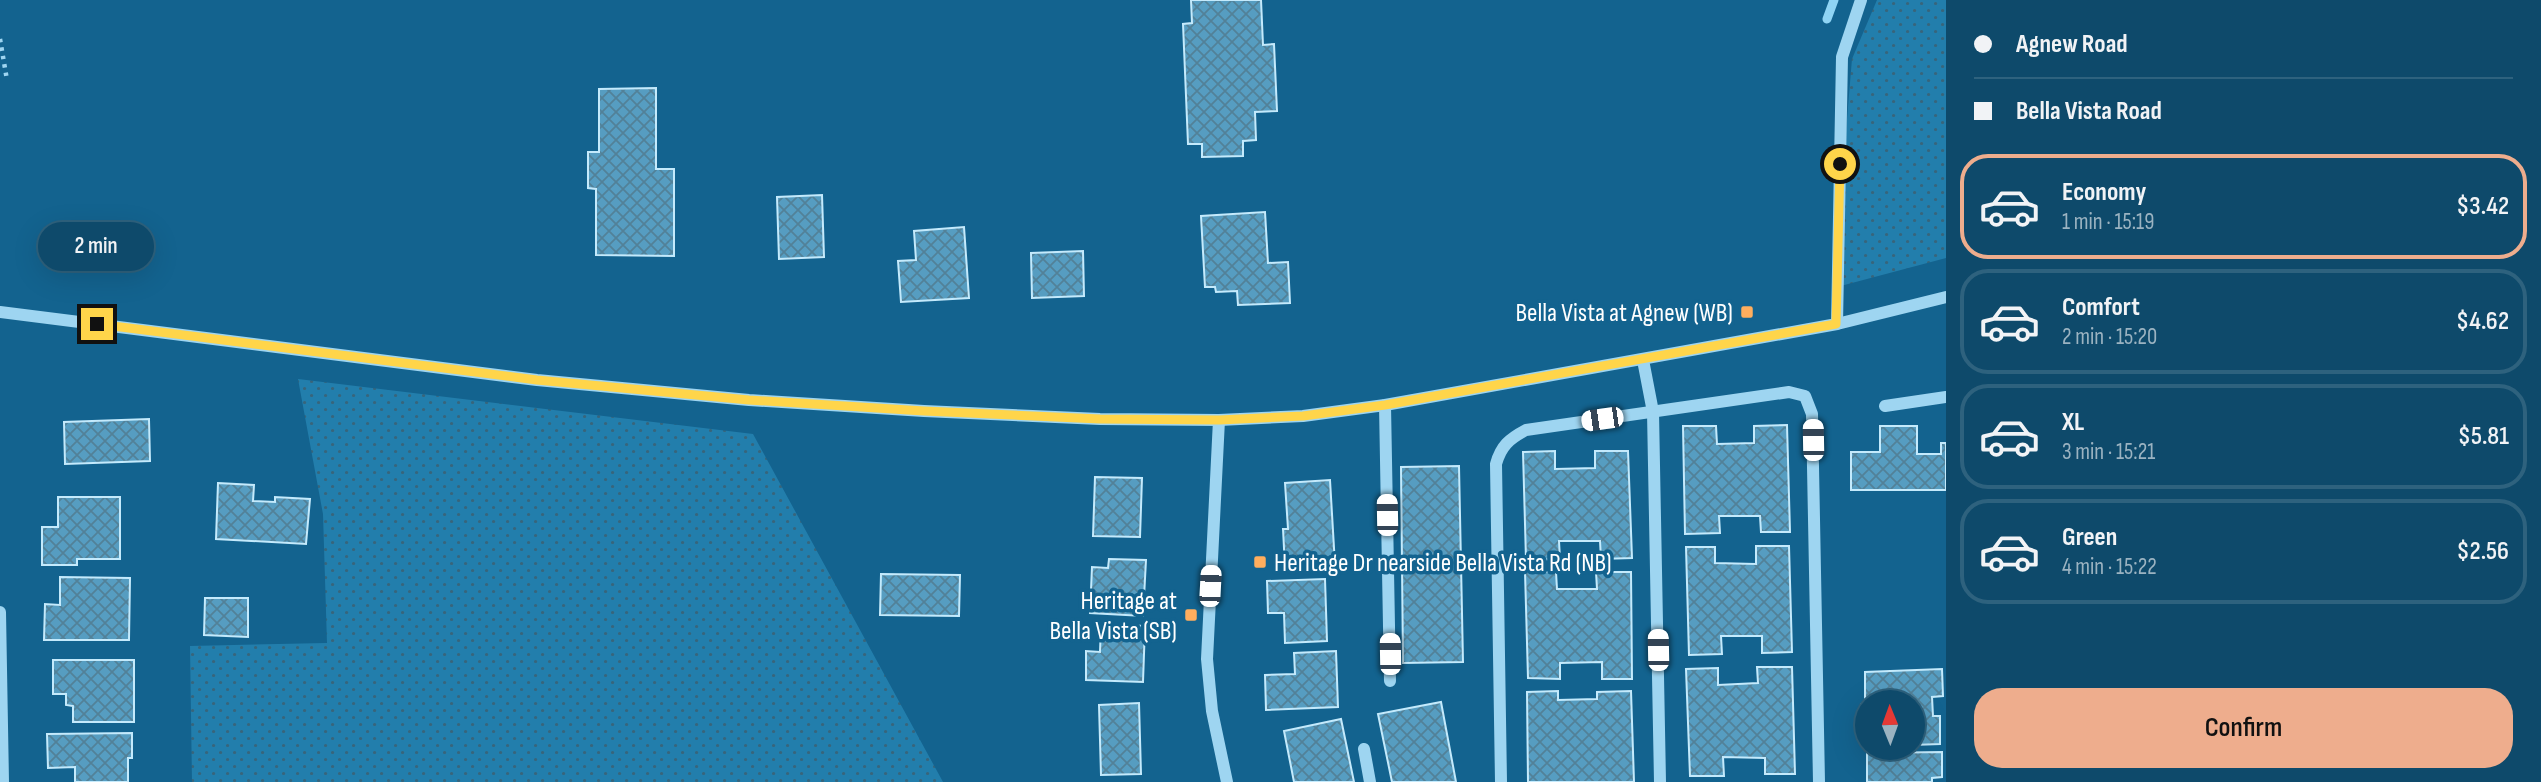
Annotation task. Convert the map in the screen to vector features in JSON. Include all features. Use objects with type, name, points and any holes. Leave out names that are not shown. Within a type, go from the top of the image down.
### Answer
[{"type":"street","points":[[1836,324],[1842,57],[1861,0]]},
{"type":"street","points":[[0,312],[537,380],[749,400],[1100,419],[1219,420],[1303,416],[1385,405],[1836,324],[1946,297]]},
{"type":"street","points":[[1643,360],[1653,412],[1660,782]]},
{"type":"street","points":[[1502,782],[1496,464],[1500,449],[1511,438],[1526,430],[1789,393],[1805,396],[1812,414],[1819,782]]},
{"type":"street","points":[[1885,405],[1946,397]]},
{"type":"street","points":[[1385,405],[1390,681]]},
{"type":"street","points":[[1219,420],[1207,659],[1212,711],[1227,782]]},
{"type":"street","points":[[0,611],[3,782]]},
{"type":"street","points":[[1364,749],[1370,782]]},
{"type":"path","points":[[0,39],[7,80]]},
{"type":"shaded area","points":[[1877,0],[1946,0],[1946,258],[1833,288],[1852,59]]},
{"type":"shaded area","points":[[298,379],[753,434],[943,782],[192,782],[190,646],[327,643],[323,514]]},
{"type":"building","points":[[1191,0],[1261,0],[1263,45],[1274,44],[1277,111],[1255,112],[1256,140],[1243,141],[1243,156],[1202,157],[1202,144],[1188,144],[1183,24],[1192,23]]},
{"type":"building","points":[[656,88],[656,169],[674,169],[674,256],[596,255],[596,189],[588,188],[588,152],[599,152],[599,89]]},
{"type":"building","points":[[822,195],[824,257],[779,259],[777,197]]},
{"type":"building","points":[[1265,212],[1268,263],[1288,262],[1290,303],[1238,305],[1237,291],[1216,292],[1215,287],[1205,287],[1201,216]]},
{"type":"building","points":[[964,227],[969,298],[901,302],[898,261],[916,260],[914,231]]},
{"type":"building","points":[[1083,251],[1084,296],[1032,298],[1031,253]]},
{"type":"building","points":[[149,419],[150,461],[65,464],[64,422]]},
{"type":"building","points":[[1787,425],[1790,532],[1761,532],[1760,516],[1719,516],[1720,533],[1685,534],[1683,426],[1716,426],[1717,444],[1754,443],[1754,426]]},
{"type":"building","points":[[1880,426],[1917,426],[1917,454],[1941,454],[1941,443],[1946,443],[1946,490],[1851,490],[1851,452],[1880,452]]},
{"type":"building","points":[[1555,451],[1555,469],[1595,468],[1595,451],[1628,451],[1632,558],[1601,559],[1600,541],[1559,541],[1560,559],[1526,560],[1523,452]]},
{"type":"building","points":[[1459,466],[1463,662],[1403,663],[1401,467]]},
{"type":"building","points":[[1095,477],[1142,478],[1140,537],[1093,536]]},
{"type":"building","points":[[1330,480],[1335,565],[1285,567],[1283,529],[1288,529],[1285,483]]},
{"type":"building","points":[[218,483],[254,485],[253,501],[275,502],[275,497],[310,499],[306,544],[216,539]]},
{"type":"building","points":[[58,497],[120,497],[120,559],[77,559],[77,565],[42,565],[42,527],[58,527]]},
{"type":"building","points":[[1756,546],[1789,546],[1792,652],[1762,653],[1762,636],[1721,636],[1722,654],[1689,655],[1686,547],[1715,547],[1715,563],[1756,564]]},
{"type":"building","points":[[1109,559],[1146,560],[1143,616],[1090,613],[1092,567],[1108,568]]},
{"type":"building","points":[[1525,572],[1556,572],[1557,589],[1597,589],[1596,572],[1631,572],[1632,679],[1602,679],[1602,662],[1560,663],[1560,679],[1528,678]]},
{"type":"building","points":[[881,574],[960,575],[959,616],[880,615]]},
{"type":"building","points":[[60,577],[130,578],[129,640],[44,640],[45,604],[60,605]]},
{"type":"building","points":[[1325,579],[1327,641],[1285,643],[1284,613],[1268,613],[1267,581]]},
{"type":"building","points":[[205,598],[248,598],[248,637],[204,635]]},
{"type":"building","points":[[1101,624],[1145,626],[1143,682],[1086,680],[1086,651],[1100,652]]},
{"type":"building","points":[[1336,651],[1338,707],[1266,710],[1265,675],[1295,674],[1294,653]]},
{"type":"building","points":[[53,660],[134,660],[134,722],[73,722],[73,706],[66,705],[66,694],[53,694]]},
{"type":"building","points":[[1757,667],[1792,667],[1795,774],[1765,774],[1765,758],[1723,757],[1724,776],[1690,776],[1686,669],[1718,668],[1718,685],[1758,683]]},
{"type":"building","points":[[1942,669],[1943,696],[1932,697],[1933,716],[1940,716],[1940,744],[1925,745],[1925,690],[1865,690],[1865,672]]},
{"type":"building","points":[[1558,691],[1558,700],[1597,699],[1597,692],[1631,691],[1634,782],[1528,782],[1527,692]]},
{"type":"building","points":[[1441,702],[1456,782],[1392,782],[1378,714]]},
{"type":"building","points":[[1139,703],[1141,774],[1101,775],[1099,705]]},
{"type":"building","points":[[1341,719],[1354,782],[1294,782],[1284,731]]},
{"type":"building","points":[[132,733],[128,782],[75,782],[75,767],[48,768],[47,734]]},
{"type":"building","points":[[1925,752],[1942,752],[1942,777],[1932,778],[1932,782],[1867,782],[1867,760],[1925,760]]},
{"type":"waterway","points":[[1827,19],[1834,0]]},
{"type":"place","name":"Bella Vista at Agnew (WB)","points":[[1747,312]]},
{"type":"place","name":"Heritage Dr nearside Bella Vista Rd (NB)","points":[[1260,562]]},
{"type":"place","name":"Heritage at Bella Vista (SB)","points":[[1191,615]]},
{"type":"route","points":[[97,324],[537,380],[749,400],[1100,419],[1219,420],[1303,416],[1385,405],[1836,324],[1840,164]]}]
